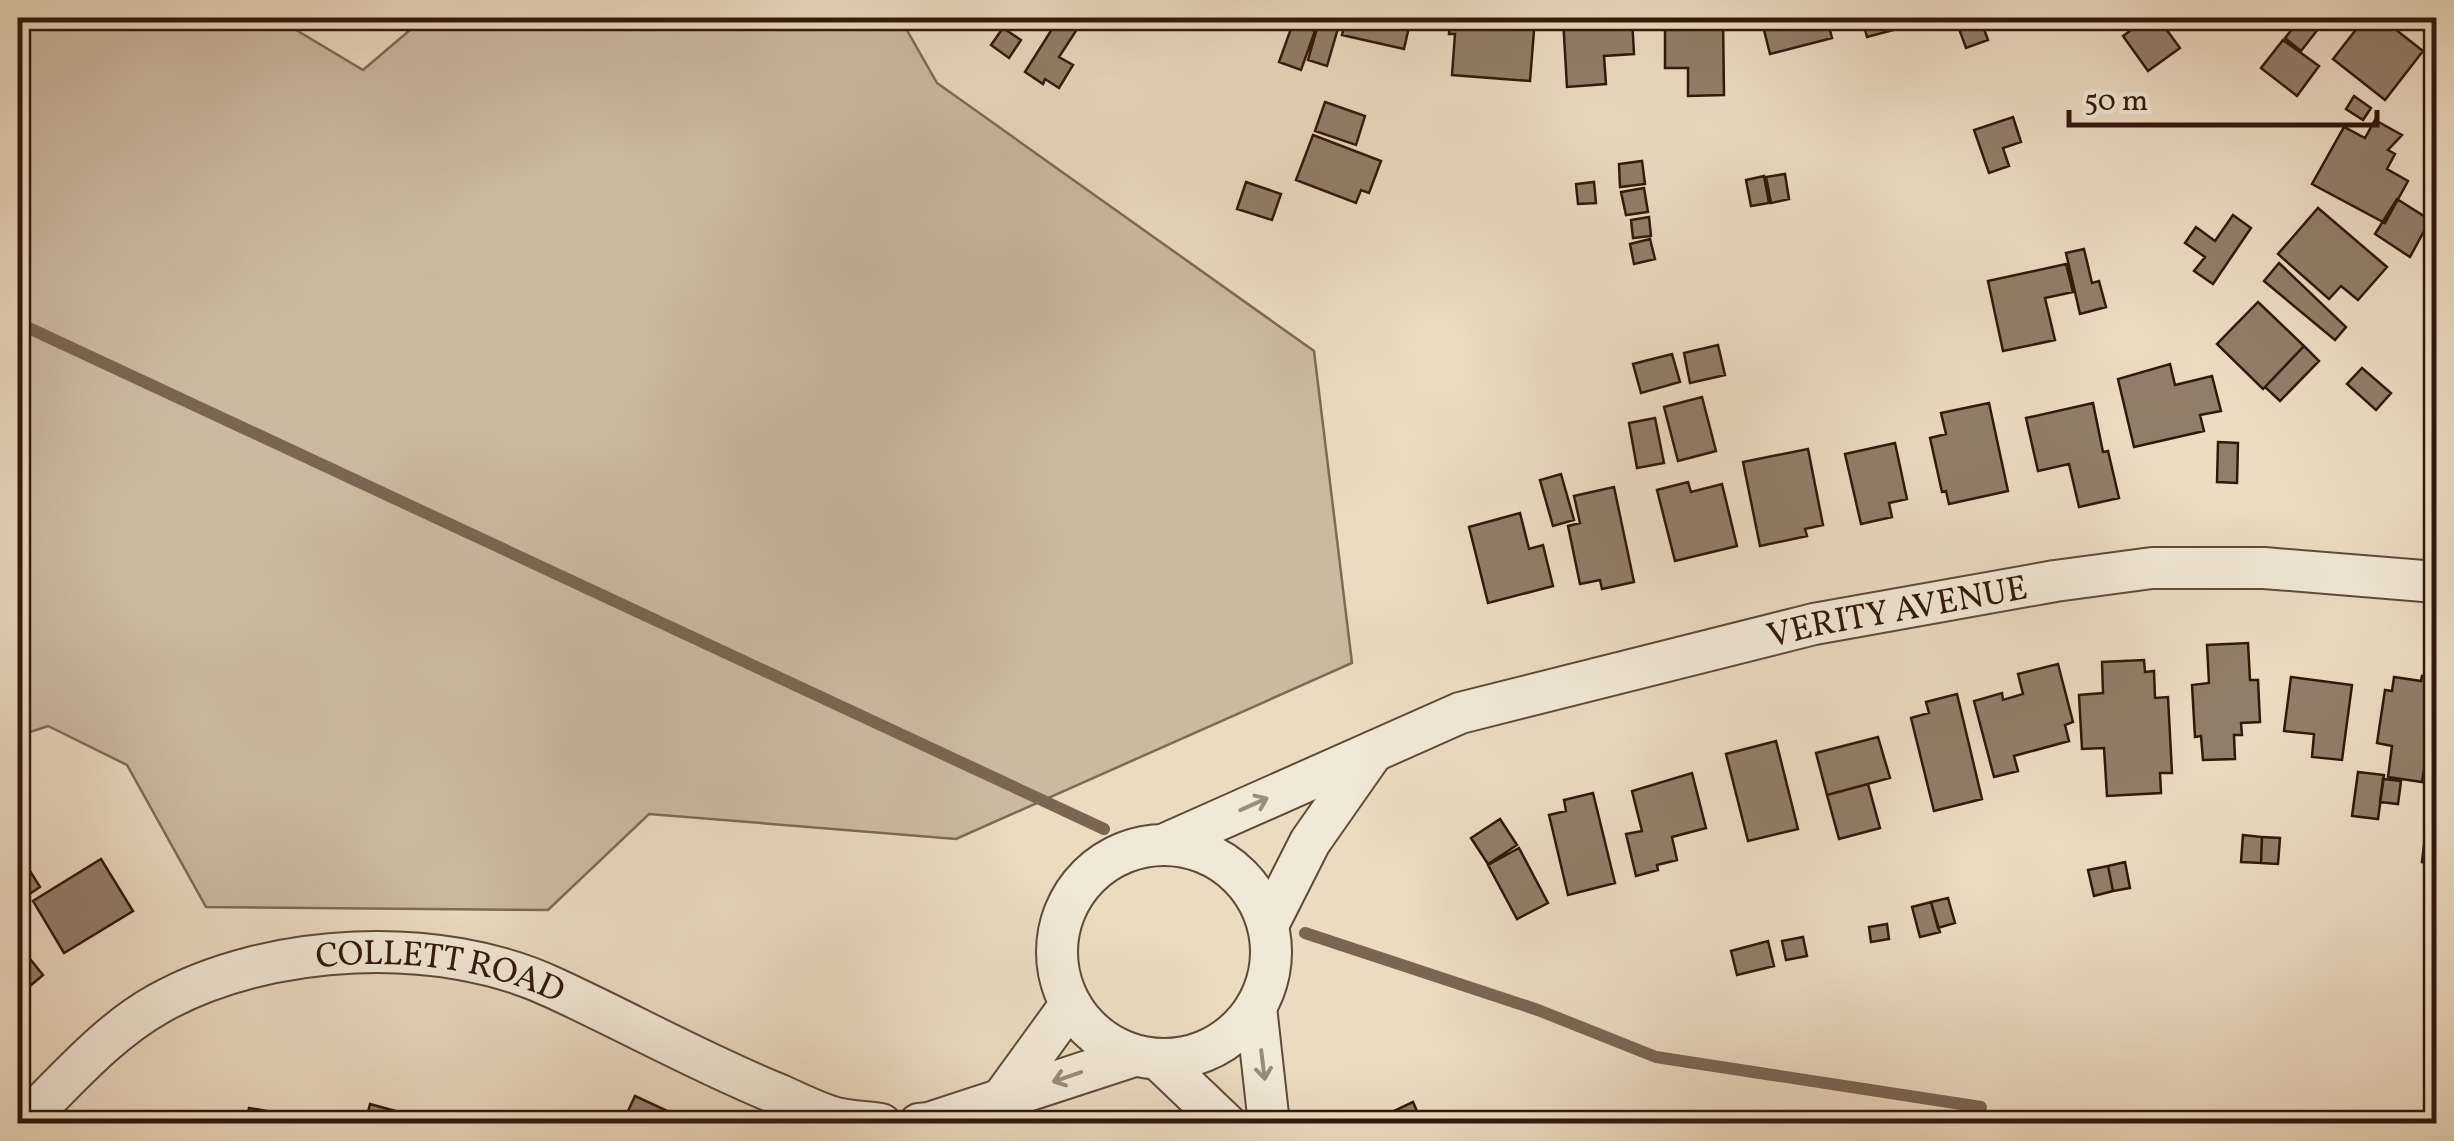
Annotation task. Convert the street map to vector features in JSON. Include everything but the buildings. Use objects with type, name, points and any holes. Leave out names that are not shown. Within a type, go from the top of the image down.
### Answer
[{"type":"street","name":"VERITY AVENUE","points":[[1165,844],[1460,713],[1814,624],[2054,581],[2152,568],[2264,568],[2436,582]]},
{"type":"street","points":[[1268,925],[1310,842],[1375,749]]},
{"type":"street","points":[[918,1124],[1147,1058],[1184,1058],[1212,1048],[1237,1031],[1256,1007],[1267,981],[1271,954],[1268,925],[1257,899],[1241,877],[1206,854],[1165,844],[1137,848],[1111,859],[1088,876],[1071,898],[1060,924],[1056,951],[1060,979],[1070,1005],[1086,1028],[1109,1045],[1147,1058],[1226,1124]]},
{"type":"street","name":"COLLETT ROAD","points":[[26,1124],[98,1049],[157,1004],[214,979],[315,954],[417,953],[486,964],[549,985],[744,1081],[834,1117],[881,1124]]},
{"type":"street","points":[[1001,1100],[1070,1005]]},
{"type":"street","points":[[1256,1007],[1270,1124]]},
{"type":"shaded area","points":[[18,18],[276,18],[363,70],[424,18],[900,18],[937,83],[1314,351],[1352,663],[956,839],[649,814],[548,910],[206,907],[127,765],[48,726],[18,736]]},
{"type":"waterway","points":[[18,323],[1104,829]]},
{"type":"waterway","points":[[1305,933],[1538,1010],[1656,1057],[1981,1107]]}]
